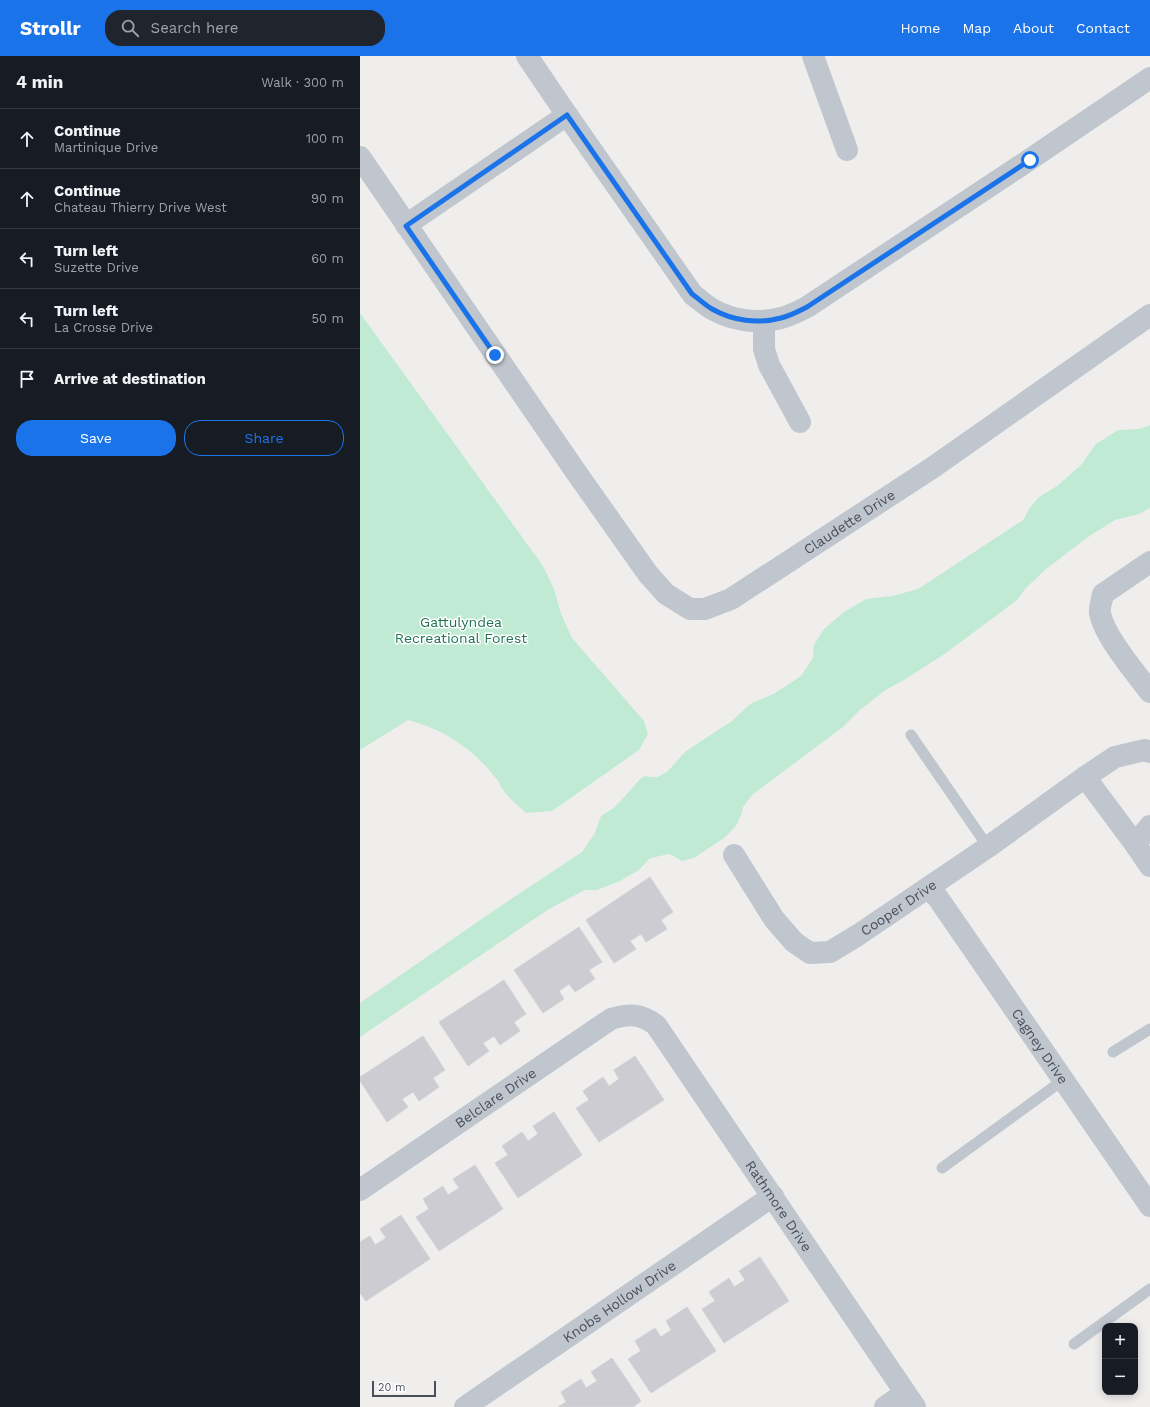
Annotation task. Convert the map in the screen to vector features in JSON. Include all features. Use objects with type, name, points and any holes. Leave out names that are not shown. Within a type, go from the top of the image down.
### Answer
[{"type":"street","points":[[527,56],[692,294],[712,309],[730,318],[764,321],[782,318],[807,307],[1018,168],[1150,78]]},
{"type":"street","points":[[813,56],[848,150]]},
{"type":"street","points":[[406,226],[567,115]]},
{"type":"street","name":"Claudette Drive","points":[[360,158],[643,568],[666,594],[690,608],[705,609],[731,599],[925,472],[1150,314]]},
{"type":"street","points":[[764,321],[764,349],[769,365],[800,422]]},
{"type":"street","points":[[1150,562],[1103,594],[1100,611],[1103,624],[1111,638],[1150,692]]},
{"type":"street","name":"Cooper Drive","points":[[734,855],[774,919],[794,942],[810,953],[830,952],[858,935],[988,847],[1085,776],[1115,758],[1145,750],[1150,752]]},
{"type":"street","points":[[1085,776],[1150,866]]},
{"type":"street","points":[[1135,844],[1150,826]]},
{"type":"street","name":"Cagney Drive","points":[[928,888],[938,898],[1150,1206]]},
{"type":"street","name":"Belclare Drive","points":[[360,1190],[611,1019],[622,1015],[635,1015]]},
{"type":"street","name":"Rathmore Drive","points":[[635,1015],[647,1018],[656,1025],[910,1400]]},
{"type":"street","name":"Knobs Hollow Drive","points":[[465,1407],[773,1196]]},
{"type":"street","points":[[885,1407],[910,1400]]},
{"type":"lane","points":[[911,734],[988,847]]},
{"type":"lane","points":[[1113,1052],[1150,1029]]},
{"type":"lane","points":[[942,1168],[1063,1080]]},
{"type":"lane","points":[[1074,1344],[1150,1289]]},
{"type":"green space","name":"Gattulyndea Recreational Forest","points":[[360,313],[543,566],[554,589],[561,614],[572,638],[644,721],[648,734],[639,750],[552,811],[526,813],[506,794],[496,778],[466,748],[445,734],[421,724],[408,720],[360,750]]},
{"type":"green space","points":[[1150,425],[1150,508],[1139,514],[1115,520],[1091,535],[1046,569],[1025,589],[1017,600],[946,653],[887,689],[861,709],[843,727],[752,795],[743,807],[736,826],[724,838],[694,858],[682,861],[670,854],[650,858],[639,870],[620,881],[597,890],[585,890],[549,909],[360,1037],[360,1003],[582,852],[595,833],[601,816],[615,807],[641,778],[645,776],[657,777],[667,772],[686,751],[732,721],[750,704],[775,693],[801,676],[813,658],[814,645],[824,629],[844,612],[866,599],[892,596],[918,589],[1023,520],[1031,506],[1039,497],[1057,486],[1081,465],[1096,444],[1118,430],[1139,429]]},
{"type":"building","points":[[650,877],[673,912],[661,920],[667,929],[646,942],[641,934],[630,941],[636,949],[614,963],[586,920]]},
{"type":"building","points":[[579,927],[602,962],[589,970],[595,979],[575,992],[569,984],[559,991],[564,999],[543,1013],[514,970]]},
{"type":"building","points":[[504,980],[526,1014],[514,1022],[520,1031],[500,1045],[494,1036],[483,1043],[489,1051],[468,1066],[439,1022]]},
{"type":"building","points":[[423,1036],[445,1070],[433,1078],[439,1087],[419,1101],[413,1092],[402,1099],[408,1107],[387,1122],[360,1081],[360,1077]]},
{"type":"building","points":[[635,1056],[664,1100],[599,1142],[576,1108],[589,1100],[583,1091],[603,1077],[609,1086],[619,1079],[614,1070]]},
{"type":"building","points":[[554,1112],[582,1155],[518,1198],[495,1163],[508,1155],[502,1146],[522,1132],[528,1141],[538,1134],[533,1126]]},
{"type":"building","points":[[475,1165],[503,1209],[439,1251],[416,1217],[429,1209],[423,1199],[443,1186],[448,1195],[459,1188],[453,1179]]},
{"type":"building","points":[[401,1215],[430,1259],[366,1301],[360,1293],[360,1242],[370,1236],[375,1245],[386,1238],[380,1229]]},
{"type":"building","points":[[760,1257],[789,1301],[724,1343],[702,1309],[715,1301],[709,1292],[729,1278],[734,1287],[745,1280],[739,1271]]},
{"type":"building","points":[[687,1307],[716,1351],[651,1393],[628,1359],[641,1351],[635,1341],[655,1328],[661,1337],[671,1330],[666,1321]]},
{"type":"building","points":[[612,1358],[641,1401],[633,1407],[558,1407],[566,1402],[561,1392],[581,1379],[586,1388],[597,1381],[591,1372]]},
{"type":"route","points":[[495,355],[406,226],[567,115],[692,294],[712,309],[730,318],[748,320],[764,321],[782,318],[807,307],[1030,160]]}]
